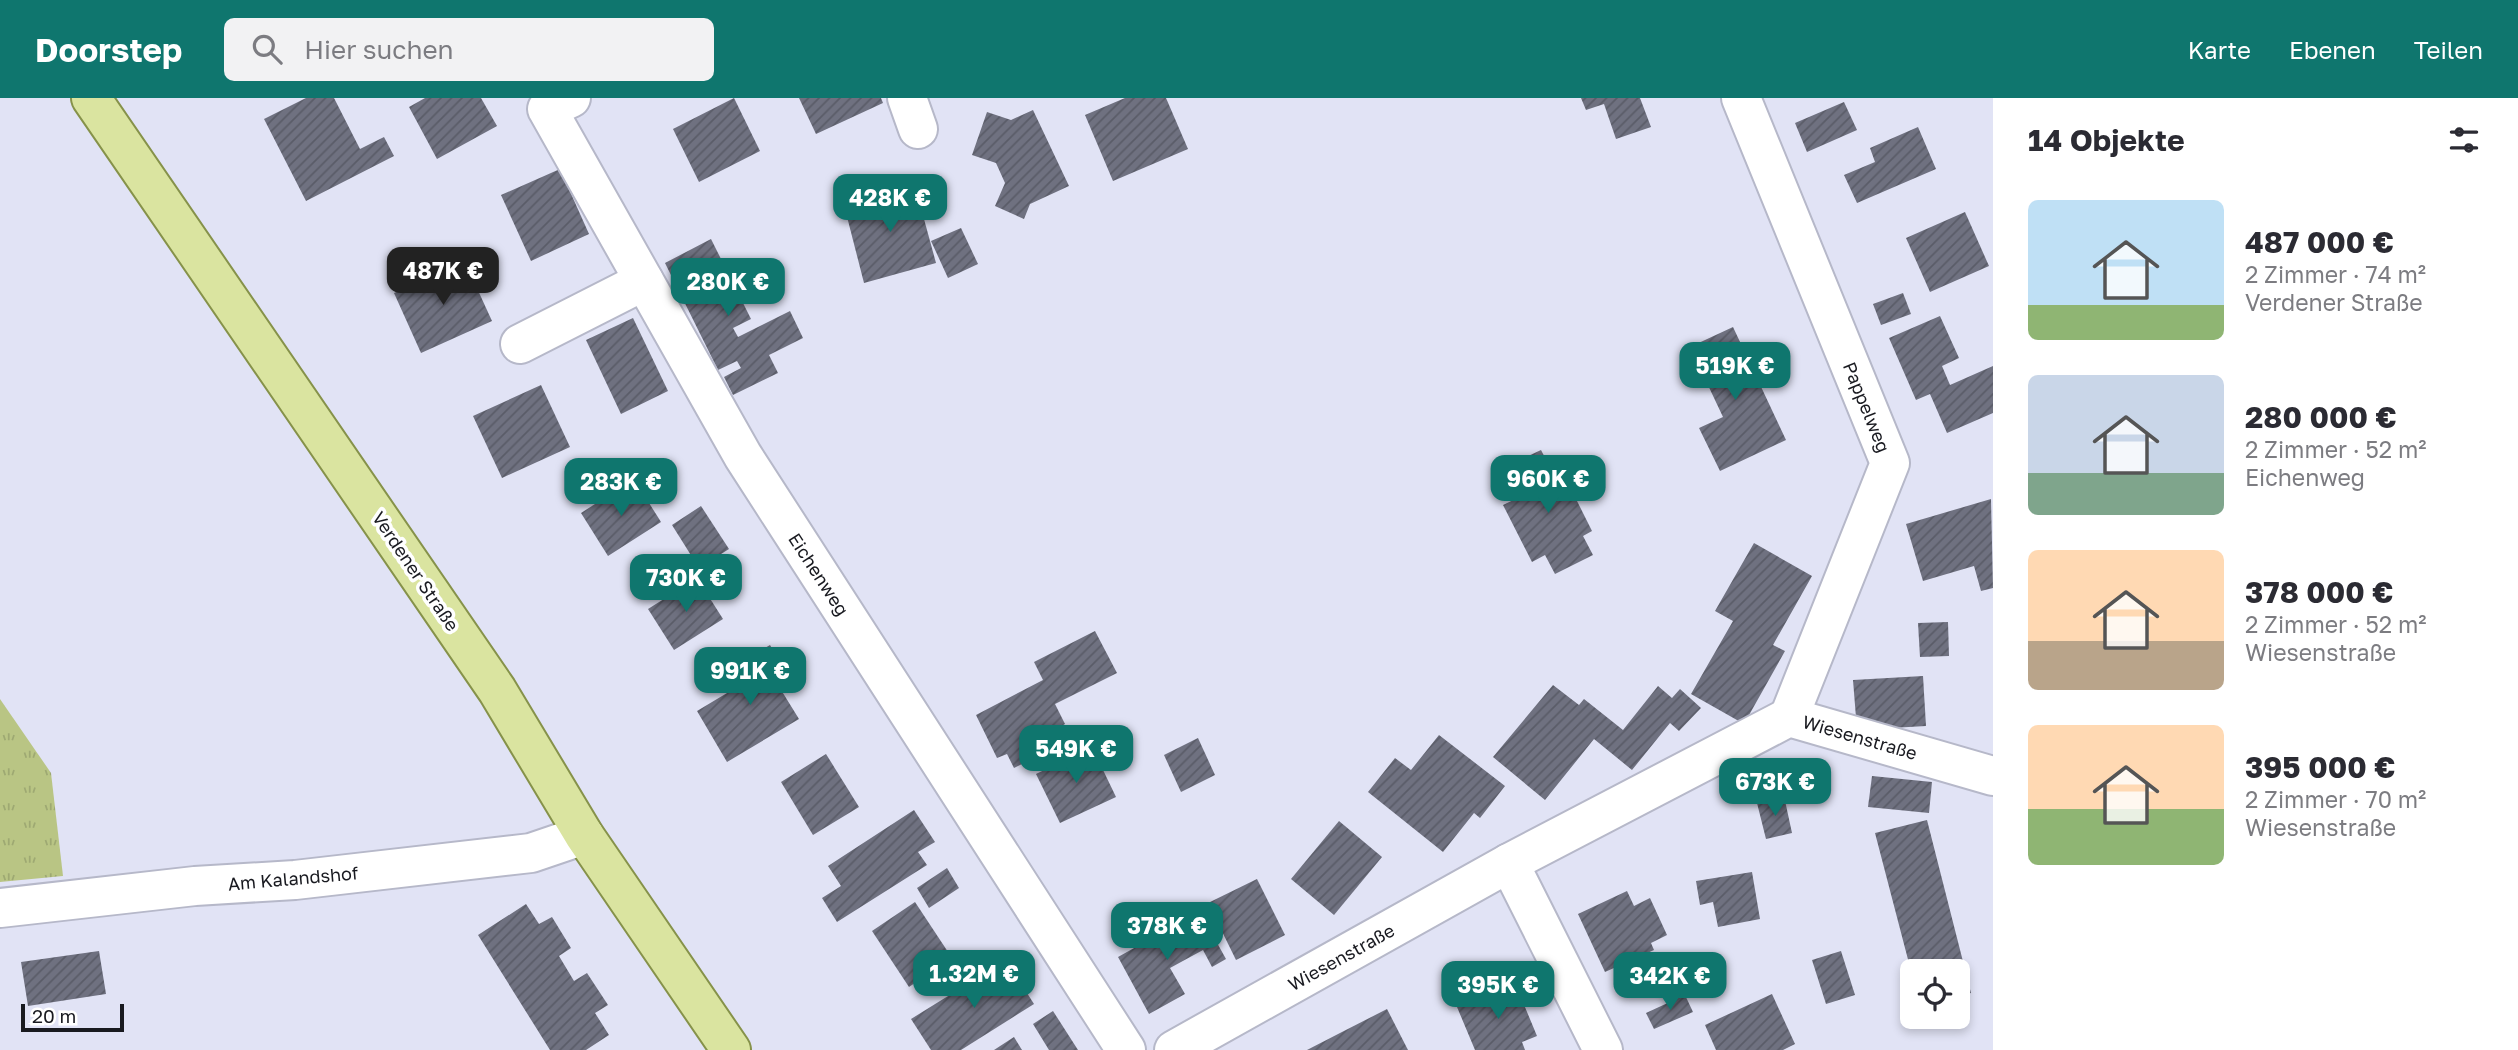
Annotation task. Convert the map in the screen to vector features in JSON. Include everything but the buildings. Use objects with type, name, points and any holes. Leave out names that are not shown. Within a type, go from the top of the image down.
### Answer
[{"type":"main road","name":"Verdener Straße","points":[[91,98],[497,690],[584,835],[732,1050]]},
{"type":"street","name":"Eichenweg","points":[[571,98],[547,109],[743,456],[1126,1050]]},
{"type":"street","name":"Pappelweg","points":[[1741,98],[1889,463],[1789,717]]},
{"type":"street","points":[[520,344],[644,281]]},
{"type":"street","name":"Wiesenstraße","points":[[1174,1050],[1509,863],[1789,717],[1993,776]]},
{"type":"street","name":"Am Kalandshof","points":[[0,908],[195,886],[295,880],[531,853],[584,835]]},
{"type":"street","points":[[1509,863],[1603,1050]]},
{"type":"green space","points":[[0,699],[51,773],[63,876],[0,882]]}]
